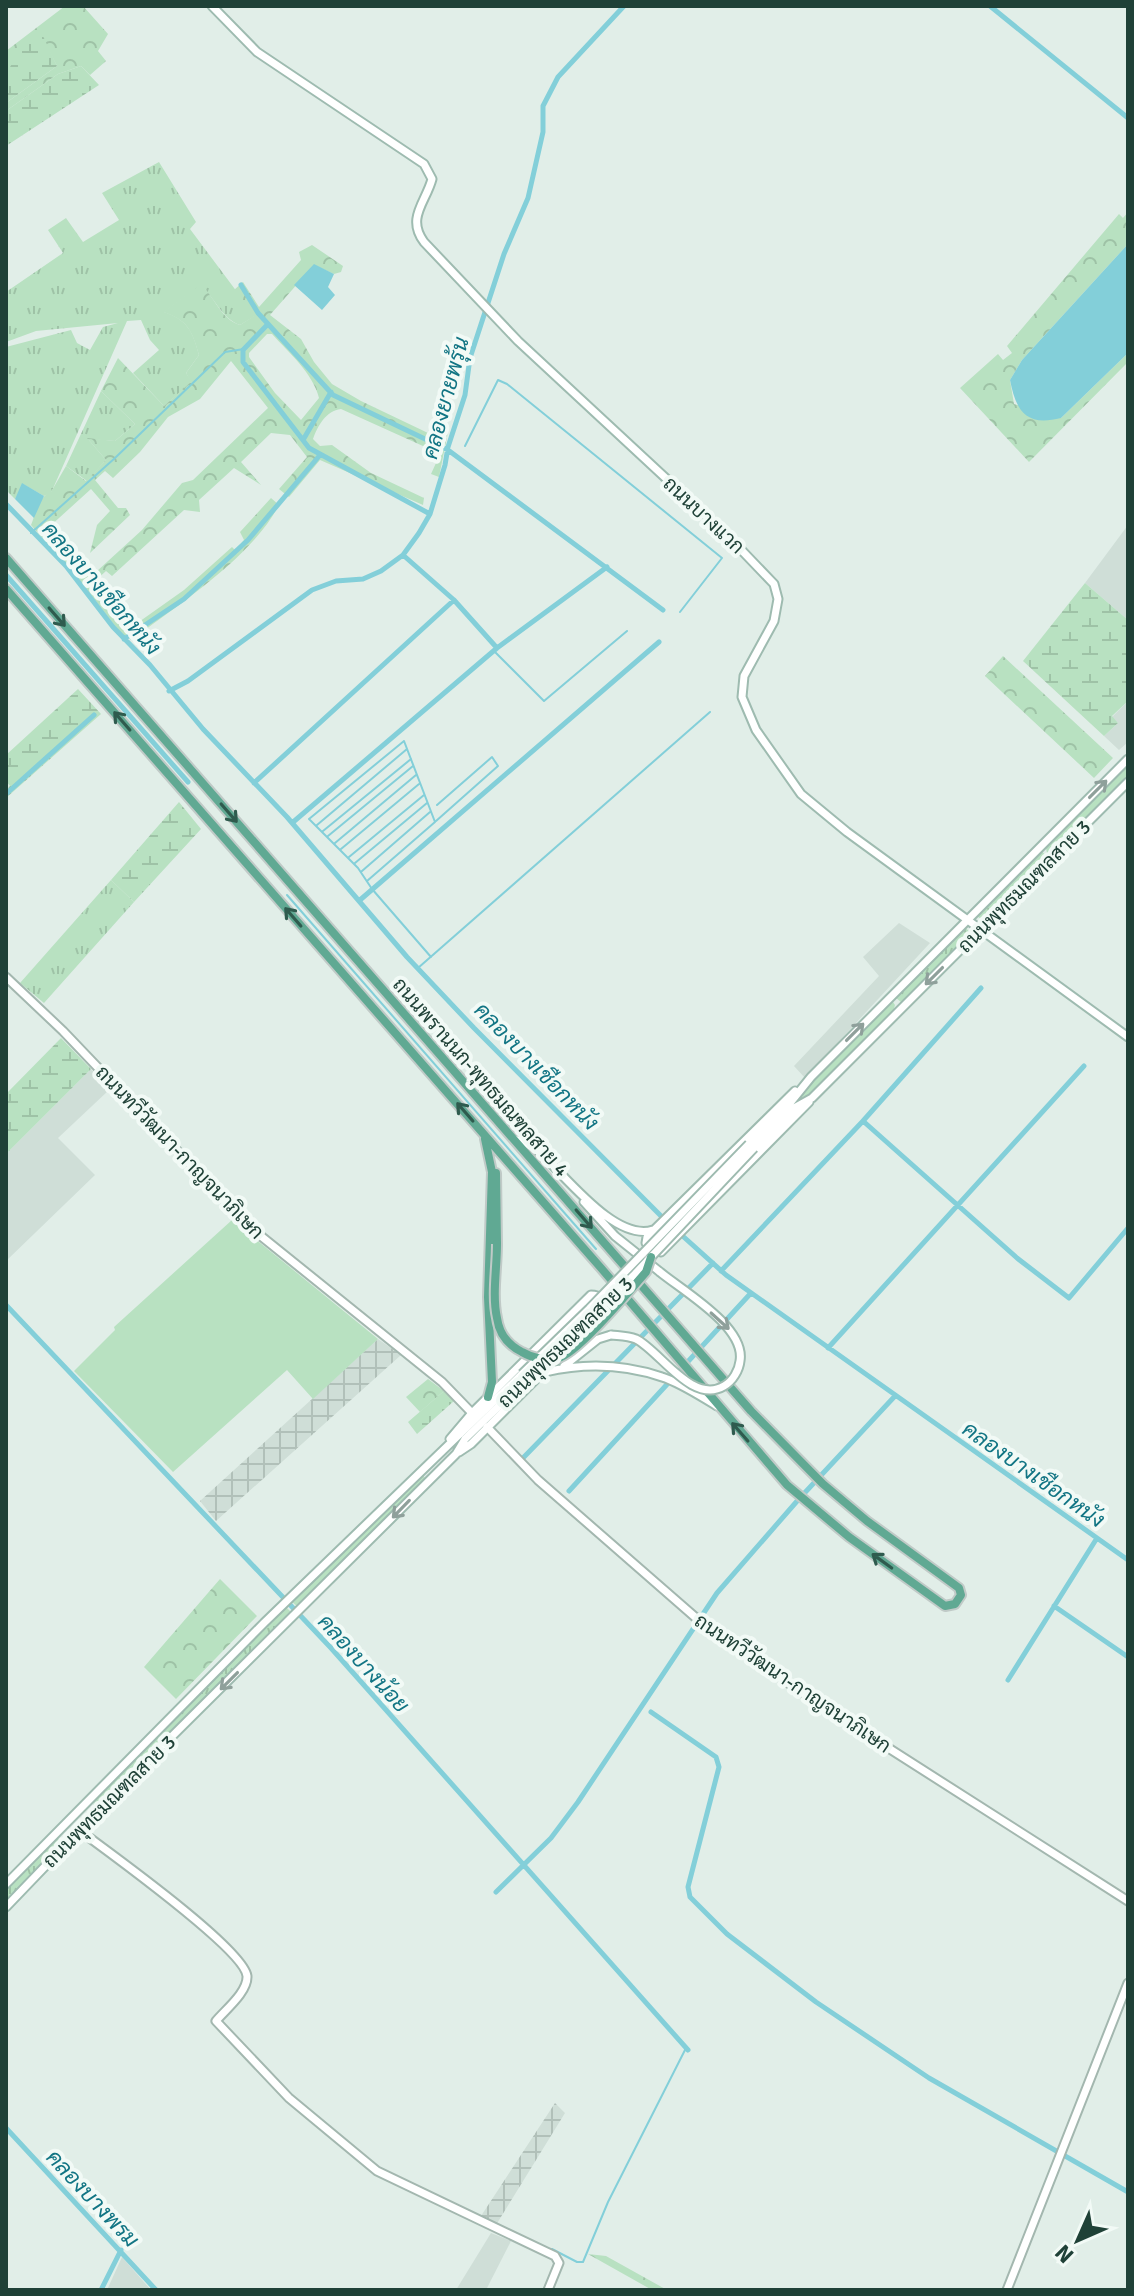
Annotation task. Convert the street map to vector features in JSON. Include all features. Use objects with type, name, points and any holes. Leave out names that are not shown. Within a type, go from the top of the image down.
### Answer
[{"type":"main road","name":"ถนนบางแวก","points":[[212,6],[257,52],[424,164],[432,179],[417,213],[416,228],[428,246],[495,318],[727,535],[774,584],[778,599],[774,621],[742,684],[744,705],[756,730],[791,782],[811,804],[1128,1037]]},
{"type":"main road","name":"ถนนพรานนก-พุทธมณฑลสาย 4","points":[[6,558],[751,1411],[823,1484],[867,1521],[959,1588],[961,1595],[953,1606],[945,1606],[791,1489],[483,1132],[6,589]]},
{"type":"main road","name":"ถนนพุทธมณฑลสาย 3","points":[[6,1884],[447,1444],[524,1377],[651,1257],[790,1103],[800,1088],[1128,759]]},
{"type":"main road","name":"ถนนพุทธมณฑลสาย 3","points":[[6,1907],[79,1830],[456,1454],[465,1439],[589,1309],[752,1146],[794,1108],[812,1098],[1128,782]]},
{"type":"main road","points":[[231,845],[246,832]]},
{"type":"main road","points":[[1046,841],[1045,853],[1050,856],[1058,852]]},
{"type":"main road","name":"ถนนทวีวัฒนา-กาญจนาภิเษก","points":[[6,977],[63,1031],[251,1228],[442,1382],[472,1413]]},
{"type":"main road","points":[[885,1003],[896,1001],[899,1005],[897,1012]]},
{"type":"main road","points":[[800,1088],[786,1098],[647,1237],[646,1243],[654,1252],[661,1252],[812,1098]]},
{"type":"main road","points":[[483,1132],[497,1176],[496,1310],[499,1328],[507,1341],[518,1350],[547,1359],[560,1358],[576,1346],[646,1272],[651,1257]]},
{"type":"main road","points":[[514,1139],[526,1143],[549,1161],[612,1221],[642,1234],[656,1228]]},
{"type":"main road","points":[[488,1397],[492,1382],[488,1297],[490,1155]]},
{"type":"main road","points":[[549,1161],[615,1236],[722,1321],[737,1338],[740,1363],[732,1380],[717,1389],[700,1389],[635,1339],[611,1335],[598,1339],[561,1368]]},
{"type":"main road","points":[[447,1444],[472,1413],[591,1295],[600,1297],[606,1309],[471,1444],[456,1454]]},
{"type":"main road","points":[[545,1372],[585,1364],[665,1377],[717,1406]]},
{"type":"main road","name":"ถนนทวีวัฒนา-กาญจนาภิเษก","points":[[487,1427],[530,1472],[690,1615],[807,1696],[1128,1901]]},
{"type":"main road","points":[[420,1471],[427,1474],[429,1481]]},
{"type":"main road","points":[[87,1800],[90,1809],[97,1812]]},
{"type":"main road","points":[[66,1821],[88,1821]]},
{"type":"main road","points":[[57,1831],[72,1827],[79,1830],[209,1931],[242,1964],[246,1971],[246,1985],[216,2021],[287,2097],[377,2171],[555,2256],[559,2263],[548,2290]]},
{"type":"main road","points":[[57,1831],[66,1844]]},
{"type":"main road","points":[[1007,2290],[1128,1983]]},
{"type":"shaded area","points":[[1128,525],[1128,620],[1085,583]]},
{"type":"shaded area","points":[[1128,701],[1128,742],[1119,750],[1104,736],[1118,723],[1112,717]]},
{"type":"shaded area","points":[[899,923],[930,943],[805,1078],[794,1066],[879,976],[863,957]]},
{"type":"shaded area","points":[[91,1069],[109,1090],[58,1138],[95,1175],[6,1261],[6,1154]]},
{"type":"shaded area","points":[[378,1339],[401,1355],[216,1521],[200,1501]]},
{"type":"shaded area","points":[[555,2103],[565,2113],[496,2225],[481,2216]]},
{"type":"shaded area","points":[[491,2233],[511,2241],[486,2290],[456,2290]]},
{"type":"shaded area","points":[[122,2257],[151,2290],[107,2290]]},
{"type":"green space","points":[[65,6],[83,6],[108,34],[98,51],[106,61],[90,75],[81,66],[58,74],[6,111],[6,103],[57,66],[42,37],[18,57],[6,76],[6,51]]},
{"type":"green space","points":[[43,36],[57,66],[6,103],[8,70],[26,47]]},
{"type":"green space","points":[[81,66],[99,85],[6,146],[6,111],[58,74]]},
{"type":"green space","points":[[159,162],[196,222],[190,229],[255,316],[240,325],[234,322],[201,285],[164,312],[179,319],[188,328],[199,355],[186,373],[192,382],[164,406],[133,373],[159,350],[150,340],[141,320],[127,321],[51,493],[44,496],[23,484],[15,499],[6,490],[6,347],[71,330],[77,343],[90,350],[103,327],[118,323],[36,331],[6,342],[6,292],[63,253],[48,230],[66,218],[83,242],[119,220],[102,193]]},
{"type":"green space","points":[[1128,212],[1128,244],[1022,360],[1010,380],[1014,404],[1061,418],[1128,353],[1128,362],[1029,462],[960,388],[998,354],[1003,360],[1012,353],[1007,346],[1119,214],[1123,218]]},
{"type":"green space","points":[[312,245],[343,266],[341,272],[334,274],[314,265],[270,315],[301,339],[332,384],[428,433],[448,432],[439,477],[431,474],[436,463],[434,451],[341,409],[323,420],[313,439],[320,446],[332,445],[371,473],[424,498],[423,505],[320,460],[289,497],[279,489],[307,457],[290,435],[271,433],[241,462],[261,485],[234,468],[199,500],[200,512],[184,510],[112,576],[106,571],[94,582],[103,593],[108,590],[136,624],[184,590],[232,547],[235,550],[244,540],[240,532],[271,498],[279,505],[267,524],[233,561],[131,640],[122,635],[76,576],[84,568],[80,561],[70,570],[31,525],[38,506],[51,492],[66,466],[86,481],[106,460],[87,438],[115,441],[135,424],[101,391],[118,358],[164,406],[191,382],[186,373],[199,355],[194,339],[184,323],[163,312],[201,284],[223,313],[240,325],[254,316],[234,290],[243,282],[259,307],[301,260],[299,252]],"holes":[[[267,334],[272,334],[293,356],[316,389],[319,398],[301,420],[275,393],[249,357],[249,353]],[[231,361],[268,408],[193,480],[182,483],[142,530],[96,572],[77,552],[54,542],[48,528],[91,489],[110,511],[97,525],[90,553],[130,515],[126,508],[118,508],[95,480],[105,471],[113,478],[140,452],[168,417],[200,399]]]},
{"type":"green space","points":[[101,391],[135,424],[115,441],[88,439],[106,460],[87,481],[66,466]]},
{"type":"green space","points":[[1085,583],[1128,620],[1128,701],[1112,716],[1118,723],[1104,736],[1023,661]]},
{"type":"green space","points":[[1003,656],[1113,758],[1094,778],[985,676]]},
{"type":"green space","points":[[78,689],[101,714],[6,798],[6,790],[10,786],[6,781],[6,755]]},
{"type":"green space","points":[[1128,763],[1128,777],[1050,854],[1047,853],[1046,848]]},
{"type":"green space","points":[[179,802],[201,829],[134,902],[111,880]]},
{"type":"green space","points":[[1041,851],[1047,856],[983,921],[976,915]]},
{"type":"green space","points":[[111,880],[134,902],[44,1003],[20,983]]},
{"type":"green space","points":[[966,928],[971,934],[901,1002],[896,998]]},
{"type":"green space","points":[[893,1002],[893,1012],[810,1094],[795,1103],[799,1092]]},
{"type":"green space","points":[[61,1038],[91,1069],[6,1154],[6,1094]]},
{"type":"green space","points":[[232,1220],[378,1339],[313,1399],[287,1370],[173,1472],[74,1371],[115,1330],[114,1327]]},
{"type":"green space","points":[[428,1379],[444,1391],[420,1412],[406,1397]]},
{"type":"green space","points":[[444,1391],[454,1401],[417,1434],[408,1422]]},
{"type":"green space","points":[[422,1474],[425,1478],[299,1608],[291,1601]]},
{"type":"green space","points":[[220,1579],[257,1616],[176,1699],[144,1667]]},
{"type":"green space","points":[[285,1606],[294,1615],[93,1808],[94,1801]]},
{"type":"green space","points":[[57,1838],[63,1840],[63,1844],[6,1902],[6,1890]]},
{"type":"green space","points":[[588,2254],[606,2256],[667,2290],[652,2290]]},
{"type":"water","points":[[1128,244],[1128,353],[1061,418],[1031,418],[1020,408],[1010,380],[1022,360]]},
{"type":"water","points":[[314,264],[334,274],[328,287],[335,295],[322,310],[294,285]]},
{"type":"water","points":[[22,483],[44,496],[34,518],[15,499]]},
{"type":"waterway","name":"คลองยายพรุ้น","points":[[169,691],[188,681],[312,590],[336,581],[363,579],[381,571],[403,555],[419,533],[430,514],[445,465],[465,395],[470,358],[504,254],[528,198],[543,132],[543,106],[558,77],[624,6]]},
{"type":"waterway","points":[[990,6],[1128,118]]},
{"type":"waterway","name":"คลองยายพรุ้น","points":[[241,285],[258,313],[333,395],[448,450],[663,610]]},
{"type":"waterway","points":[[268,324],[243,350],[243,362],[309,448],[430,514]]},
{"type":"waterway","points":[[31,533],[115,458],[225,352],[244,349]]},
{"type":"waterway","points":[[465,446],[498,380],[507,384],[722,558],[680,612]]},
{"type":"waterway","points":[[303,440],[331,392]]},
{"type":"waterway","points":[[124,639],[184,599],[248,540],[320,455]]},
{"type":"waterway","name":"คลองบางเชือกหนัง","points":[[6,504],[66,566],[113,627],[150,665],[203,729],[287,817],[407,957],[666,1221],[726,1275],[1128,1560]]},
{"type":"waterway","points":[[403,555],[454,600],[497,648]]},
{"type":"waterway","points":[[292,823],[497,648],[607,567]]},
{"type":"waterway","points":[[6,575],[188,782]]},
{"type":"waterway","points":[[254,783],[454,600]]},
{"type":"waterway","points":[[494,651],[544,701],[627,631]]},
{"type":"waterway","points":[[360,900],[659,642]]},
{"type":"waterway","points":[[418,968],[710,712]]},
{"type":"waterway","points":[[6,794],[94,715]]},
{"type":"waterway","points":[[367,881],[435,822],[404,741],[309,819],[358,868],[372,889],[431,957]]},
{"type":"waterway","points":[[317,825],[407,749]]},
{"type":"waterway","points":[[436,821],[498,766],[492,757],[437,805]]},
{"type":"waterway","points":[[323,831],[411,759]]},
{"type":"waterway","points":[[328,836],[413,766]]},
{"type":"waterway","points":[[335,843],[416,775]]},
{"type":"waterway","points":[[341,849],[419,784]]},
{"type":"waterway","points":[[349,857],[424,795]]},
{"type":"waterway","points":[[355,863],[427,803]]},
{"type":"waterway","points":[[362,871],[430,812]]},
{"type":"waterway","points":[[287,895],[596,1249]]},
{"type":"waterway","points":[[721,1271],[863,1121],[981,988]]},
{"type":"waterway","points":[[828,1348],[1084,1066]]},
{"type":"waterway","points":[[863,1121],[1017,1258],[1069,1298],[1128,1228]]},
{"type":"waterway","points":[[523,1458],[713,1263]]},
{"type":"waterway","points":[[569,1491],[751,1293]]},
{"type":"waterway","name":"คลองบางน้อย","points":[[6,1305],[331,1648],[688,2050]]},
{"type":"waterway","points":[[496,1892],[551,1838],[578,1802],[717,1593],[895,1396]]},
{"type":"waterway","points":[[1008,1680],[1097,1538]]},
{"type":"waterway","points":[[1054,1606],[1128,1657]]},
{"type":"waterway","points":[[651,1712],[716,1757],[719,1767],[688,1887],[690,1897],[727,1934],[816,2002],[929,2078],[1128,2192]]},
{"type":"waterway","points":[[552,2249],[583,2262],[608,2202],[686,2048]]},
{"type":"waterway","name":"คลองบางพรม","points":[[6,2128],[156,2290]]},
{"type":"waterway","points":[[101,2290],[121,2250]]}]
